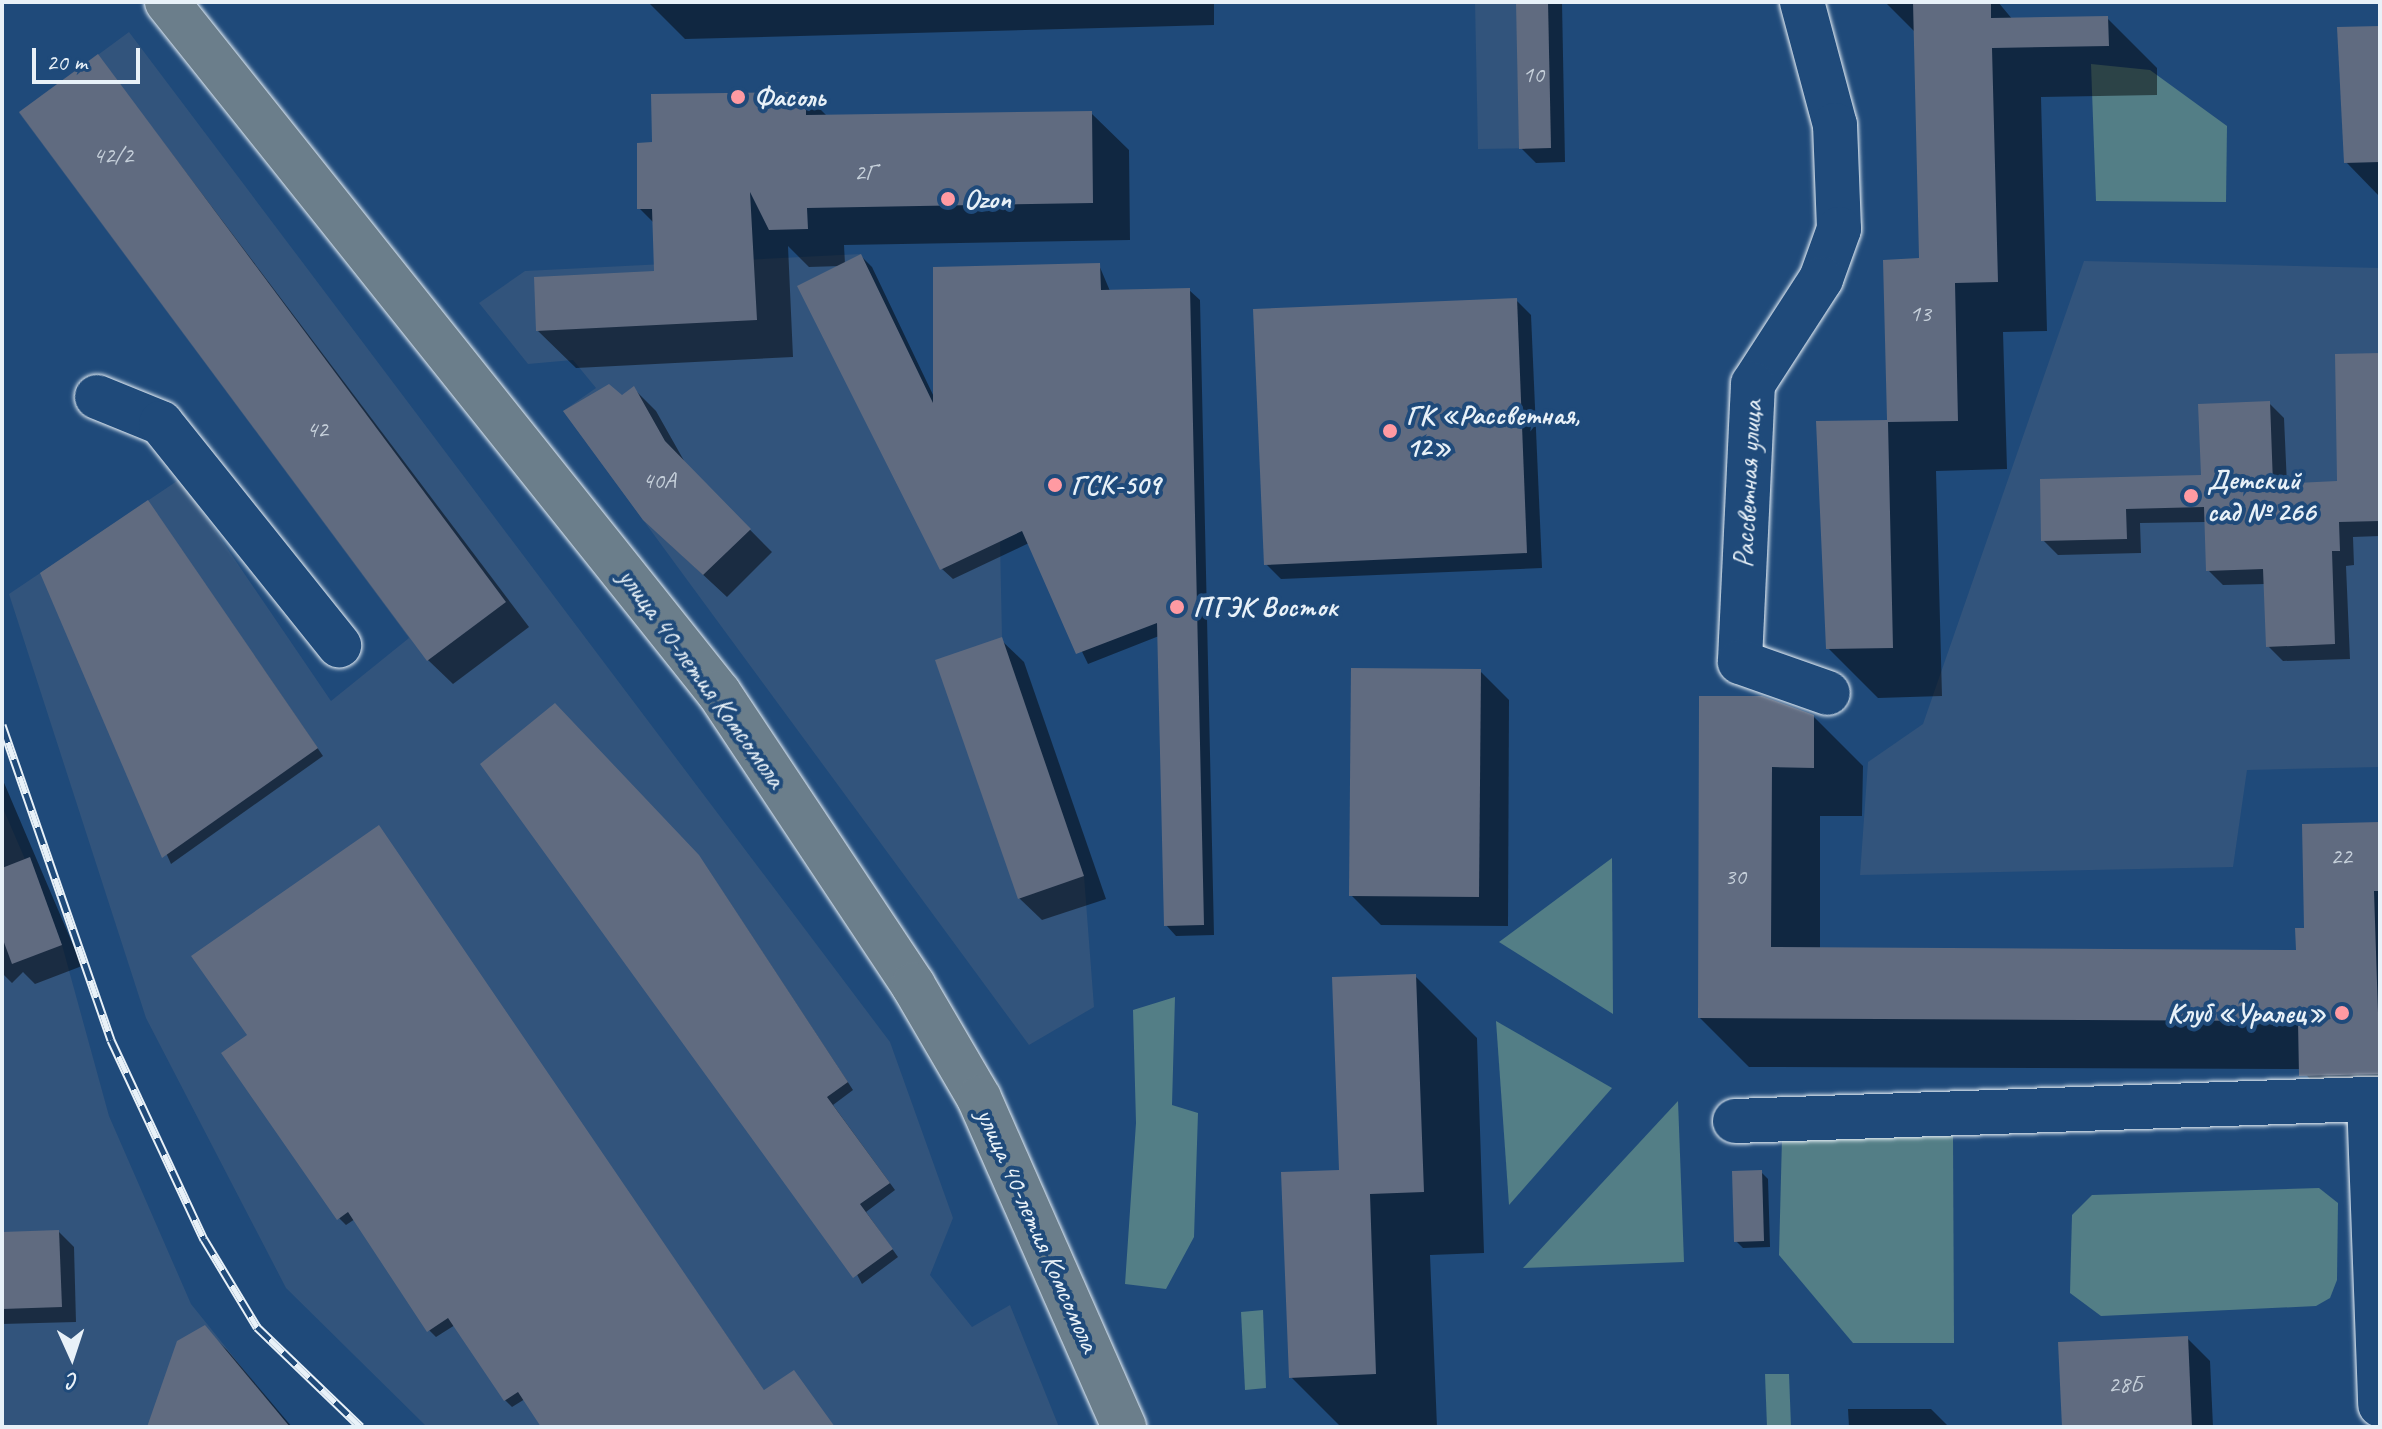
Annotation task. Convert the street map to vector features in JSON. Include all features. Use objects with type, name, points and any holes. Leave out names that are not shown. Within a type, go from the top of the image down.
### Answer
[{"type":"main road","name":"улица 40-летия Комсомола","points":[[167,2],[719,693],[913,985],[979,1098],[1124,1427]]},
{"type":"street","name":"Рассветная улица","points":[[1802,2],[1835,125],[1839,229],[1821,279],[1753,384],[1740,662],[1828,693]]},
{"type":"street","points":[[97,397],[161,423],[339,645]]},
{"type":"street","points":[[1735,1121],[2375,1099],[2380,1405]]},
{"type":"shaded area","points":[[1475,2],[1548,2],[1551,148],[1478,149]]},
{"type":"shaded area","points":[[129,32],[890,1042],[953,1218],[930,1275],[972,1327],[1010,1305],[1059,1427],[427,1427],[286,1288],[146,1018],[9,594],[180,479],[331,701],[409,638],[19,113]]},
{"type":"shaded area","points":[[861,254],[1000,541],[1002,637],[1084,876],[1094,1007],[1029,1045],[563,411],[596,388],[573,360],[528,364],[479,303],[525,271]]},
{"type":"shaded area","name":"Детский сад № 266","points":[[2084,261],[2380,268],[2380,767],[2247,770],[2233,867],[1860,875],[1868,762],[1923,724]]},
{"type":"shaded area","points":[[2,806],[62,945],[109,1116],[191,1304],[290,1427],[2,1427]]},
{"type":"green space","points":[[2091,64],[2150,70],[2227,126],[2226,202],[2096,201]]},
{"type":"green space","points":[[1612,858],[1613,1014],[1499,942]]},
{"type":"green space","points":[[1175,997],[1172,1105],[1198,1113],[1194,1237],[1166,1289],[1125,1284],[1136,1123],[1133,1010]]},
{"type":"green space","points":[[1496,1021],[1612,1088],[1509,1205]]},
{"type":"green space","points":[[1678,1101],[1684,1262],[1523,1268]]},
{"type":"green space","points":[[1953,1136],[1954,1343],[1853,1343],[1779,1255],[1782,1138]]},
{"type":"green space","points":[[2319,1188],[2338,1203],[2337,1280],[2330,1298],[2316,1306],[2101,1316],[2070,1293],[2072,1215],[2092,1195]]},
{"type":"green space","points":[[1263,1310],[1266,1388],[1245,1390],[1241,1312]]},
{"type":"green space","points":[[1765,1374],[1789,1374],[1791,1427],[1767,1427]]},
{"type":"building","points":[[1516,2],[1548,2],[1551,148],[1519,149]]},
{"type":"building","points":[[1913,2],[1991,2],[1991,18],[2108,16],[2109,46],[1992,48],[1998,282],[1955,283],[1958,421],[1888,422],[1893,648],[1826,649],[1816,421],[1887,420],[1883,260],[1919,258]]},
{"type":"building","points":[[2380,26],[2380,162],[2344,163],[2337,27]]},
{"type":"building","points":[[98,54],[506,602],[427,661],[19,112]]},
{"type":"building","points":[[806,92],[806,115],[1092,111],[1093,203],[807,208],[808,229],[769,230],[750,192],[757,320],[536,331],[534,277],[654,271],[652,209],[637,209],[637,143],[652,142],[651,94]]},
{"type":"building","points":[[861,254],[933,403],[933,267],[1100,263],[1101,290],[1190,288],[1204,925],[1164,926],[1157,623],[1076,654],[1022,531],[940,570],[797,286]]},
{"type":"building","name":"ГК «Рассветная, 12»","points":[[1517,298],[1527,553],[1264,565],[1253,309]]},
{"type":"building","points":[[2380,353],[2380,521],[2339,522],[2340,551],[2332,551],[2335,644],[2266,647],[2263,569],[2206,571],[2204,507],[2126,509],[2127,539],[2041,541],[2040,479],[2201,475],[2198,404],[2270,401],[2273,484],[2337,481],[2335,354]]},
{"type":"building","points":[[609,384],[622,395],[634,386],[665,441],[751,529],[703,575],[643,520],[563,411]]},
{"type":"building","points":[[148,500],[318,748],[162,858],[40,573]]},
{"type":"building","points":[[1002,637],[1084,876],[1018,899],[935,660]]},
{"type":"building","points":[[1351,668],[1481,669],[1479,897],[1349,896]]},
{"type":"building","points":[[1699,696],[1762,696],[1814,715],[1814,768],[1772,767],[1771,947],[2296,950],[2295,928],[2304,928],[2302,824],[2380,822],[2380,891],[2374,891],[2380,1074],[2299,1076],[2298,1021],[1698,1018]]},
{"type":"building","points":[[555,703],[699,855],[848,1082],[827,1097],[890,1183],[860,1204],[893,1249],[853,1278],[480,764]]},
{"type":"building","points":[[379,825],[764,1390],[794,1370],[835,1427],[541,1427],[518,1392],[504,1401],[448,1318],[427,1332],[348,1212],[337,1220],[221,1053],[247,1035],[191,956]]},
{"type":"building","points":[[30,857],[62,945],[12,964],[2,937],[2,868]]},
{"type":"building","points":[[1416,974],[1424,1192],[1370,1194],[1376,1374],[1289,1378],[1281,1172],[1339,1170],[1332,977]]},
{"type":"building","points":[[1762,1170],[1764,1241],[1734,1242],[1732,1171]]},
{"type":"building","points":[[59,1230],[62,1307],[2,1309],[2,1232]]},
{"type":"building","points":[[205,1325],[290,1427],[147,1427],[177,1341]]},
{"type":"building","points":[[2188,1336],[2192,1427],[2062,1427],[2058,1342]]},
{"type":"railway","points":[[2,725],[111,1040],[204,1239],[257,1327],[361,1427]]},
{"type":"place","name":"Фасоль","points":[[738,97]]},
{"type":"place","name":"Ozon","points":[[948,199]]},
{"type":"place","name":"ГК «Рассветная, 12»","points":[[1390,431]]},
{"type":"place","name":"ГСК-509","points":[[1055,485]]},
{"type":"place","name":"Детский сад № 266","points":[[2191,496]]},
{"type":"place","name":"ПГЭК Восток","points":[[1177,607]]},
{"type":"place","name":"Клуб «Уралец»","points":[[2342,1013]]}]
